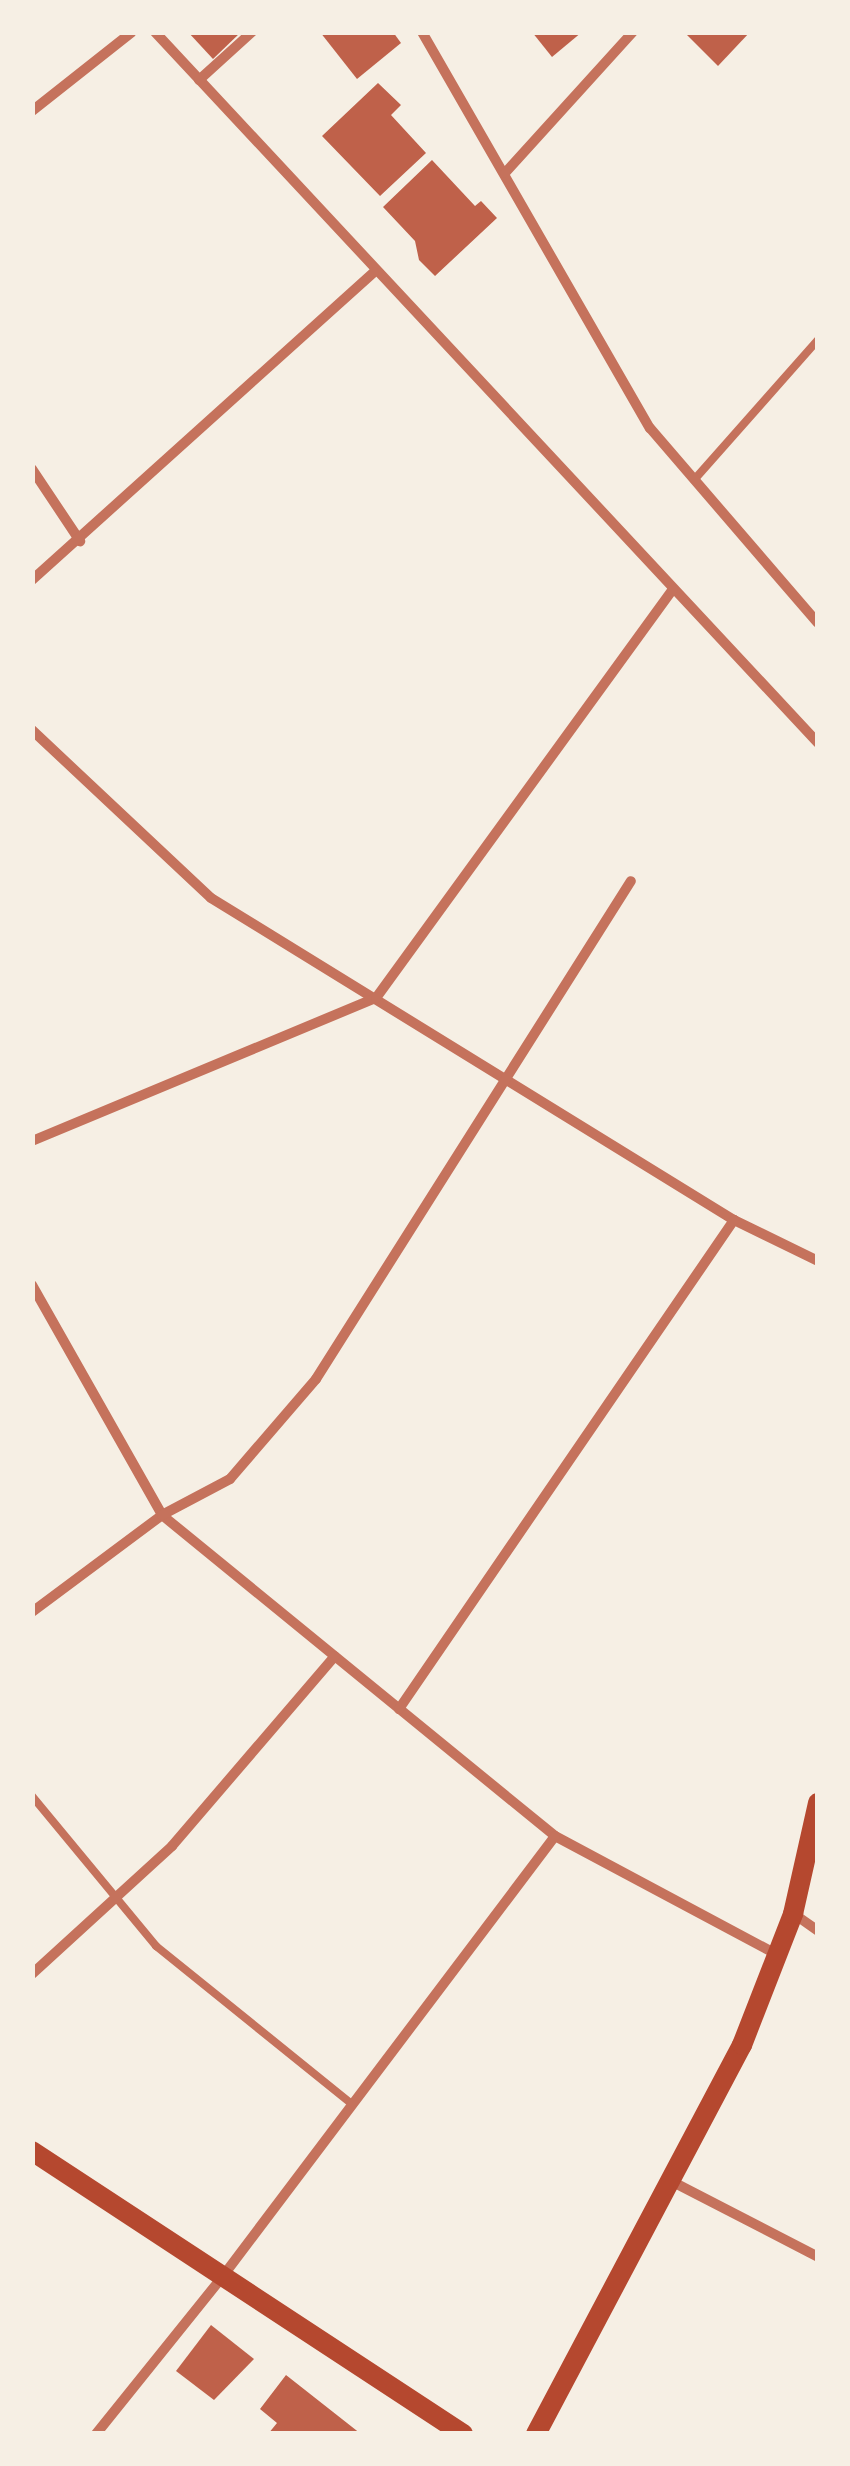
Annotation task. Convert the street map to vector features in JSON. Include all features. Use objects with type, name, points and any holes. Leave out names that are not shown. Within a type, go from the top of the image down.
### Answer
[{"type":"main road","points":[[536,2434],[673,2182],[779,1955],[793,1914],[818,1803]]},
{"type":"main road","points":[[32,2151],[463,2434]]},
{"type":"street","points":[[32,112],[132,32]]},
{"type":"street","points":[[155,32],[374,272],[818,742]]},
{"type":"street","points":[[199,80],[252,32]]},
{"type":"street","points":[[422,32],[650,428],[818,623]]},
{"type":"street","points":[[505,173],[633,32]]},
{"type":"street","points":[[32,580],[80,541],[374,272]]},
{"type":"street","points":[[32,469],[80,541]]},
{"type":"street","points":[[32,1141],[376,998],[673,589]]},
{"type":"street","points":[[32,730],[211,898],[734,1220],[818,1261]]},
{"type":"street","points":[[32,1612],[162,1516],[230,1479],[316,1379],[631,881]]},
{"type":"street","points":[[399,1709],[734,1220]]},
{"type":"street","points":[[32,1284],[162,1516],[554,1836],[779,1955]]},
{"type":"street","points":[[32,1974],[172,1846],[335,1656]]},
{"type":"street","points":[[96,2434],[223,2276],[554,1836]]},
{"type":"street","points":[[793,1914],[818,1931]]},
{"type":"street","points":[[673,2182],[818,2257]]},
{"type":"lane","points":[[694,480],[818,340]]},
{"type":"lane","points":[[32,1796],[156,1946],[352,2104]]},
{"type":"building","points":[[188,32],[241,32],[213,59]]},
{"type":"building","points":[[320,32],[393,32],[401,43],[357,79]]},
{"type":"building","points":[[532,32],[582,32],[552,57]]},
{"type":"building","points":[[684,32],[750,32],[718,66]]},
{"type":"building","points":[[378,83],[401,105],[391,115],[426,153],[380,196],[322,136]]},
{"type":"building","points":[[432,160],[475,206],[481,201],[497,218],[435,276],[419,260],[415,241],[383,207]]},
{"type":"building","points":[[211,2325],[254,2359],[214,2400],[176,2371]]},
{"type":"building","points":[[286,2375],[361,2434],[268,2434],[277,2423],[260,2409]]}]
